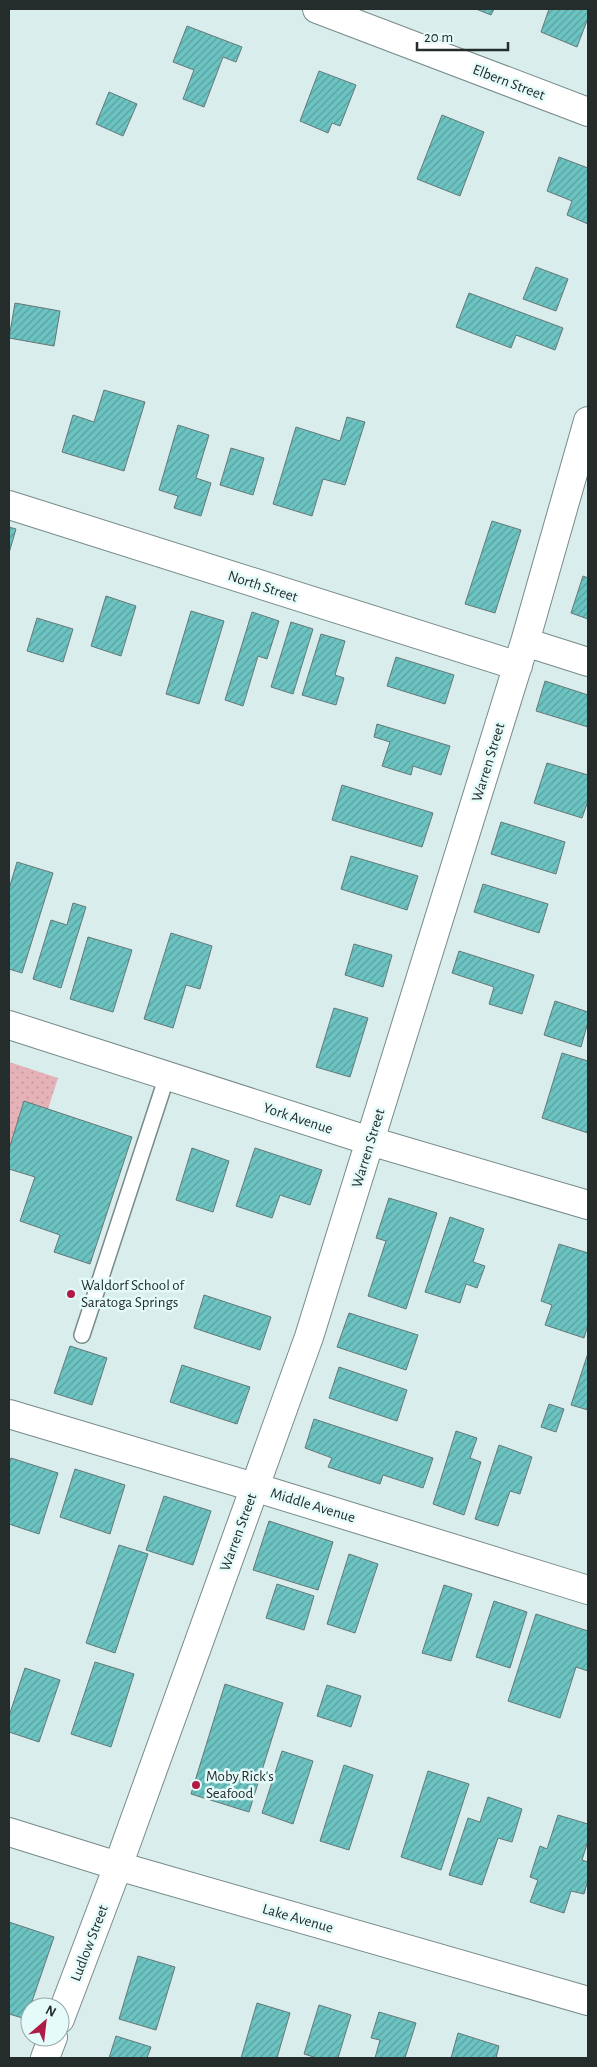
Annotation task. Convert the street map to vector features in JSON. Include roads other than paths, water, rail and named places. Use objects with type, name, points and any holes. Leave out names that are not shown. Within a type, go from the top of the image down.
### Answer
[{"type":"street","name":"Elbern Street","points":[[317,9],[588,112]]},
{"type":"street","name":"Warren Street","points":[[118,1866],[309,1337],[522,654],[588,421]]},
{"type":"street","name":"North Street","points":[[9,505],[522,654],[588,662]]},
{"type":"street","name":"York Avenue","points":[[9,1025],[370,1141],[588,1205]]},
{"type":"street","name":"Middle Avenue","points":[[9,1414],[588,1590]]},
{"type":"street","name":"Lake Avenue","points":[[9,1832],[118,1866],[588,2001]]},
{"type":"street","name":"Ludlow Street","points":[[68,1997],[118,1866]]},
{"type":"lane","points":[[82,1335],[167,1076]]},
{"type":"place","name":"Waldorf School of Saratoga Springs","points":[[71,1294]]},
{"type":"place","name":"Moby Rick's Seafood","points":[[196,1785]]}]
